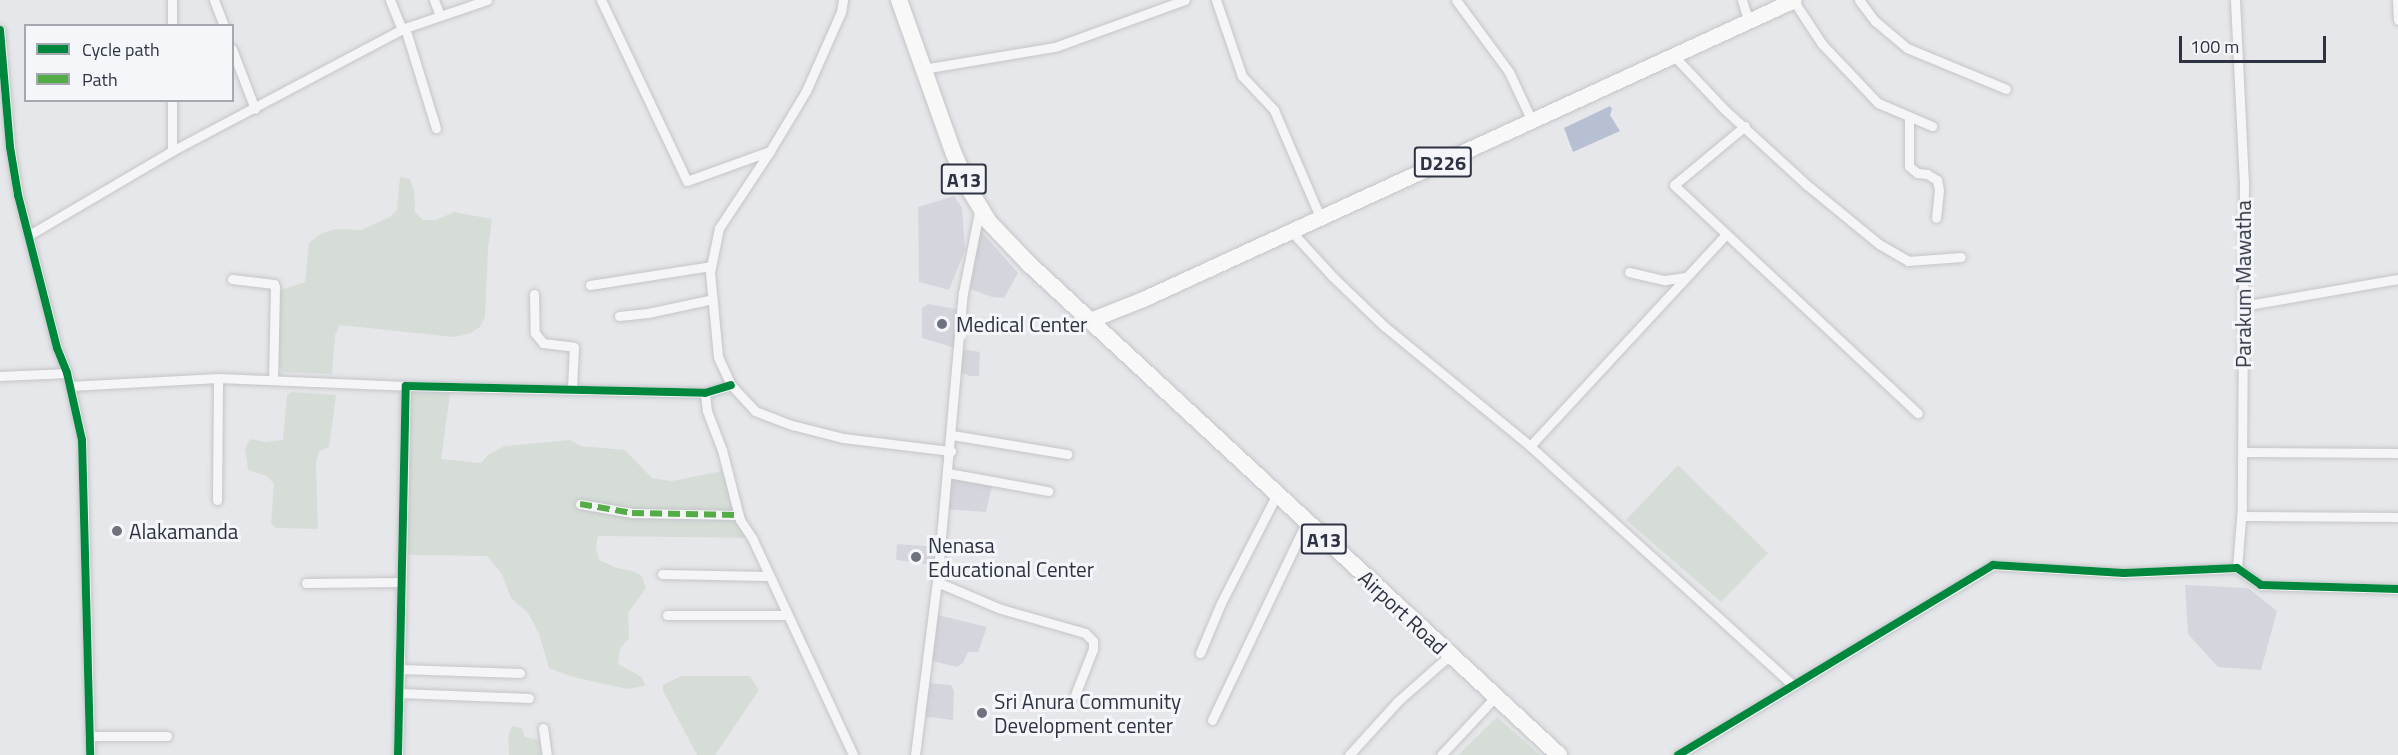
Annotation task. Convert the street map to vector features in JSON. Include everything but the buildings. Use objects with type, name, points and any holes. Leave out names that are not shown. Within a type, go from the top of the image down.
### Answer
[{"type":"highway","name":"A13","points":[[899,0],[956,159],[980,207],[989,222],[1014,249],[1090,320]]},
{"type":"highway","name":"Airport Road","points":[[1090,320],[1306,523],[1559,755]]},
{"type":"main road","name":"D226","points":[[1090,320],[1110,314],[1794,0]]},
{"type":"street","points":[[172,0],[172,24]]},
{"type":"street","points":[[214,0],[223,24]]},
{"type":"street","points":[[390,0],[403,28],[436,128]]},
{"type":"street","points":[[434,0],[440,16]]},
{"type":"street","points":[[29,235],[172,151],[255,109],[403,28],[487,0]]},
{"type":"street","points":[[601,0],[687,181],[770,151]]},
{"type":"street","points":[[843,0],[841,12],[806,91],[719,228],[711,266],[718,357],[731,385],[755,411],[843,438],[951,451]]},
{"type":"street","points":[[923,69],[1055,47],[1185,0]]},
{"type":"street","points":[[1216,0],[1242,76],[1274,110],[1320,218]]},
{"type":"street","points":[[1456,0],[1509,72],[1532,121]]},
{"type":"street","points":[[1742,0],[1748,20]]},
{"type":"street","points":[[1794,0],[1822,44],[1878,103],[1932,126]]},
{"type":"street","points":[[1858,0],[1875,21],[1907,48],[2006,89]]},
{"type":"street","name":"Parakum Mawatha","points":[[2235,0],[2244,181],[2241,516],[2237,568]]},
{"type":"street","points":[[2397,0],[2398,20]]},
{"type":"street","points":[[0,30],[10,147],[18,195],[57,348],[68,373],[82,440],[90,755]]},
{"type":"street","points":[[234,55],[255,109]]},
{"type":"street","points":[[1673,55],[1724,109],[1807,185],[1879,244],[1908,261],[1961,257]]},
{"type":"street","points":[[172,102],[172,151]]},
{"type":"street","points":[[1909,117],[1909,165],[1917,172],[1938,180],[1936,218]]},
{"type":"street","points":[[1745,126],[1674,185],[1918,413]]},
{"type":"street","points":[[915,755],[951,451],[963,293],[980,207]]},
{"type":"street","points":[[1291,231],[1333,277],[1384,326],[1530,446],[1793,685]]},
{"type":"street","points":[[1530,446],[1726,234]]},
{"type":"street","points":[[590,285],[711,266]]},
{"type":"street","points":[[1629,272],[1665,280],[1686,277]]},
{"type":"street","points":[[232,279],[274,284],[276,287],[273,380]]},
{"type":"street","points":[[2243,306],[2398,279]]},
{"type":"street","points":[[534,294],[535,333],[543,343],[574,347],[572,388]]},
{"type":"street","points":[[619,316],[648,313],[713,299]]},
{"type":"street","points":[[0,376],[68,373]]},
{"type":"street","points":[[70,386],[218,378],[406,386],[572,388],[705,393],[731,385]]},
{"type":"street","points":[[217,500],[218,378]]},
{"type":"street","points":[[398,755],[406,386]]},
{"type":"street","points":[[705,393],[707,411],[722,450],[738,515],[752,538],[853,755]]},
{"type":"street","points":[[952,435],[1066,454]]},
{"type":"street","points":[[2242,452],[2398,453]]},
{"type":"street","points":[[948,473],[1048,491]]},
{"type":"street","points":[[1200,653],[1221,603],[1276,494]]},
{"type":"street","points":[[580,504],[633,513],[738,515]]},
{"type":"street","points":[[2241,516],[2398,517]]},
{"type":"street","points":[[1212,720],[1306,523]]},
{"type":"street","points":[[1678,755],[1993,565],[2124,573],[2237,568],[2261,585],[2398,590]]},
{"type":"street","points":[[662,574],[768,576]]},
{"type":"street","points":[[306,583],[401,582]]},
{"type":"street","points":[[937,582],[1001,609],[1085,633],[1093,641],[1093,649],[1076,695]]},
{"type":"street","points":[[667,615],[786,615]]},
{"type":"street","points":[[1348,755],[1398,701],[1450,655]]},
{"type":"street","points":[[400,669],[520,673]]},
{"type":"street","points":[[399,693],[529,698]]},
{"type":"street","points":[[1441,755],[1495,697]]},
{"type":"street","points":[[543,728],[547,755]]},
{"type":"street","points":[[89,736],[167,736]]},
{"type":"shaded area","points":[[400,177],[410,179],[414,191],[415,212],[423,220],[436,220],[454,212],[492,219],[488,248],[485,317],[480,327],[469,334],[453,337],[340,325],[335,335],[332,374],[282,372],[277,363],[276,309],[281,290],[305,282],[309,243],[320,234],[336,229],[361,230],[390,217],[397,210]]},
{"type":"shaded area","points":[[954,196],[962,208],[965,250],[949,290],[919,282],[918,207]]},
{"type":"shaded area","points":[[979,229],[1018,273],[1004,298],[992,297],[970,289]]},
{"type":"shaded area","name":"Medical Center","points":[[928,304],[962,310],[960,349],[980,352],[979,376],[970,376],[958,371],[959,349],[922,338],[922,308]]},
{"type":"shaded area","points":[[403,386],[451,387],[441,459],[481,463],[489,454],[505,446],[570,440],[581,446],[625,450],[652,478],[672,481],[727,470],[735,508],[752,538],[598,536],[596,547],[599,560],[642,576],[646,588],[628,613],[629,638],[620,648],[618,664],[642,677],[645,686],[627,689],[573,677],[549,668],[539,634],[528,613],[511,598],[502,574],[487,556],[411,555],[402,551]]},
{"type":"shaded area","points":[[292,392],[336,395],[329,447],[319,451],[316,464],[318,529],[276,528],[271,524],[274,484],[267,476],[248,470],[245,448],[250,439],[265,442],[283,440],[287,394]]},
{"type":"shaded area","points":[[1678,465],[1768,553],[1721,602],[1626,520]]},
{"type":"shaded area","points":[[948,473],[992,485],[986,512],[944,509]]},
{"type":"shaded area","name":"Nenasa Educational Center","points":[[897,544],[939,547],[935,565],[896,560]]},
{"type":"shaded area","points":[[2185,585],[2248,588],[2277,611],[2261,670],[2218,667],[2188,634]]},
{"type":"shaded area","points":[[934,614],[987,627],[978,652],[968,652],[963,663],[957,667],[928,660]]},
{"type":"shaded area","points":[[681,676],[750,676],[759,690],[715,755],[697,755],[663,691],[663,685]]},
{"type":"shaded area","points":[[925,683],[951,685],[954,691],[953,720],[920,716]]},
{"type":"shaded area","points":[[1497,717],[1540,755],[1458,755]]},
{"type":"shaded area","points":[[512,726],[522,728],[525,737],[540,740],[541,755],[509,755],[508,737]]},
{"type":"water","points":[[1610,106],[1612,109],[1610,115],[1620,131],[1573,152],[1564,128]]},
{"type":"marked path","points":[[580,504],[632,513],[738,515]]},
{"type":"cycle path","points":[[0,30],[10,147],[18,195],[57,348],[67,373],[82,440],[90,755]]},
{"type":"cycle path","points":[[398,755],[406,386],[705,393],[731,385]]},
{"type":"cycle path","points":[[1678,755],[1993,565],[2124,573],[2237,568],[2261,585],[2398,589]]},
{"type":"place","name":"Medical Center","points":[[942,324]]},
{"type":"place","name":"Alakamanda","points":[[117,531]]},
{"type":"place","name":"Nenasa Educational Center","points":[[916,557]]},
{"type":"place","name":"Sri Anura Community Development center","points":[[982,713]]}]
